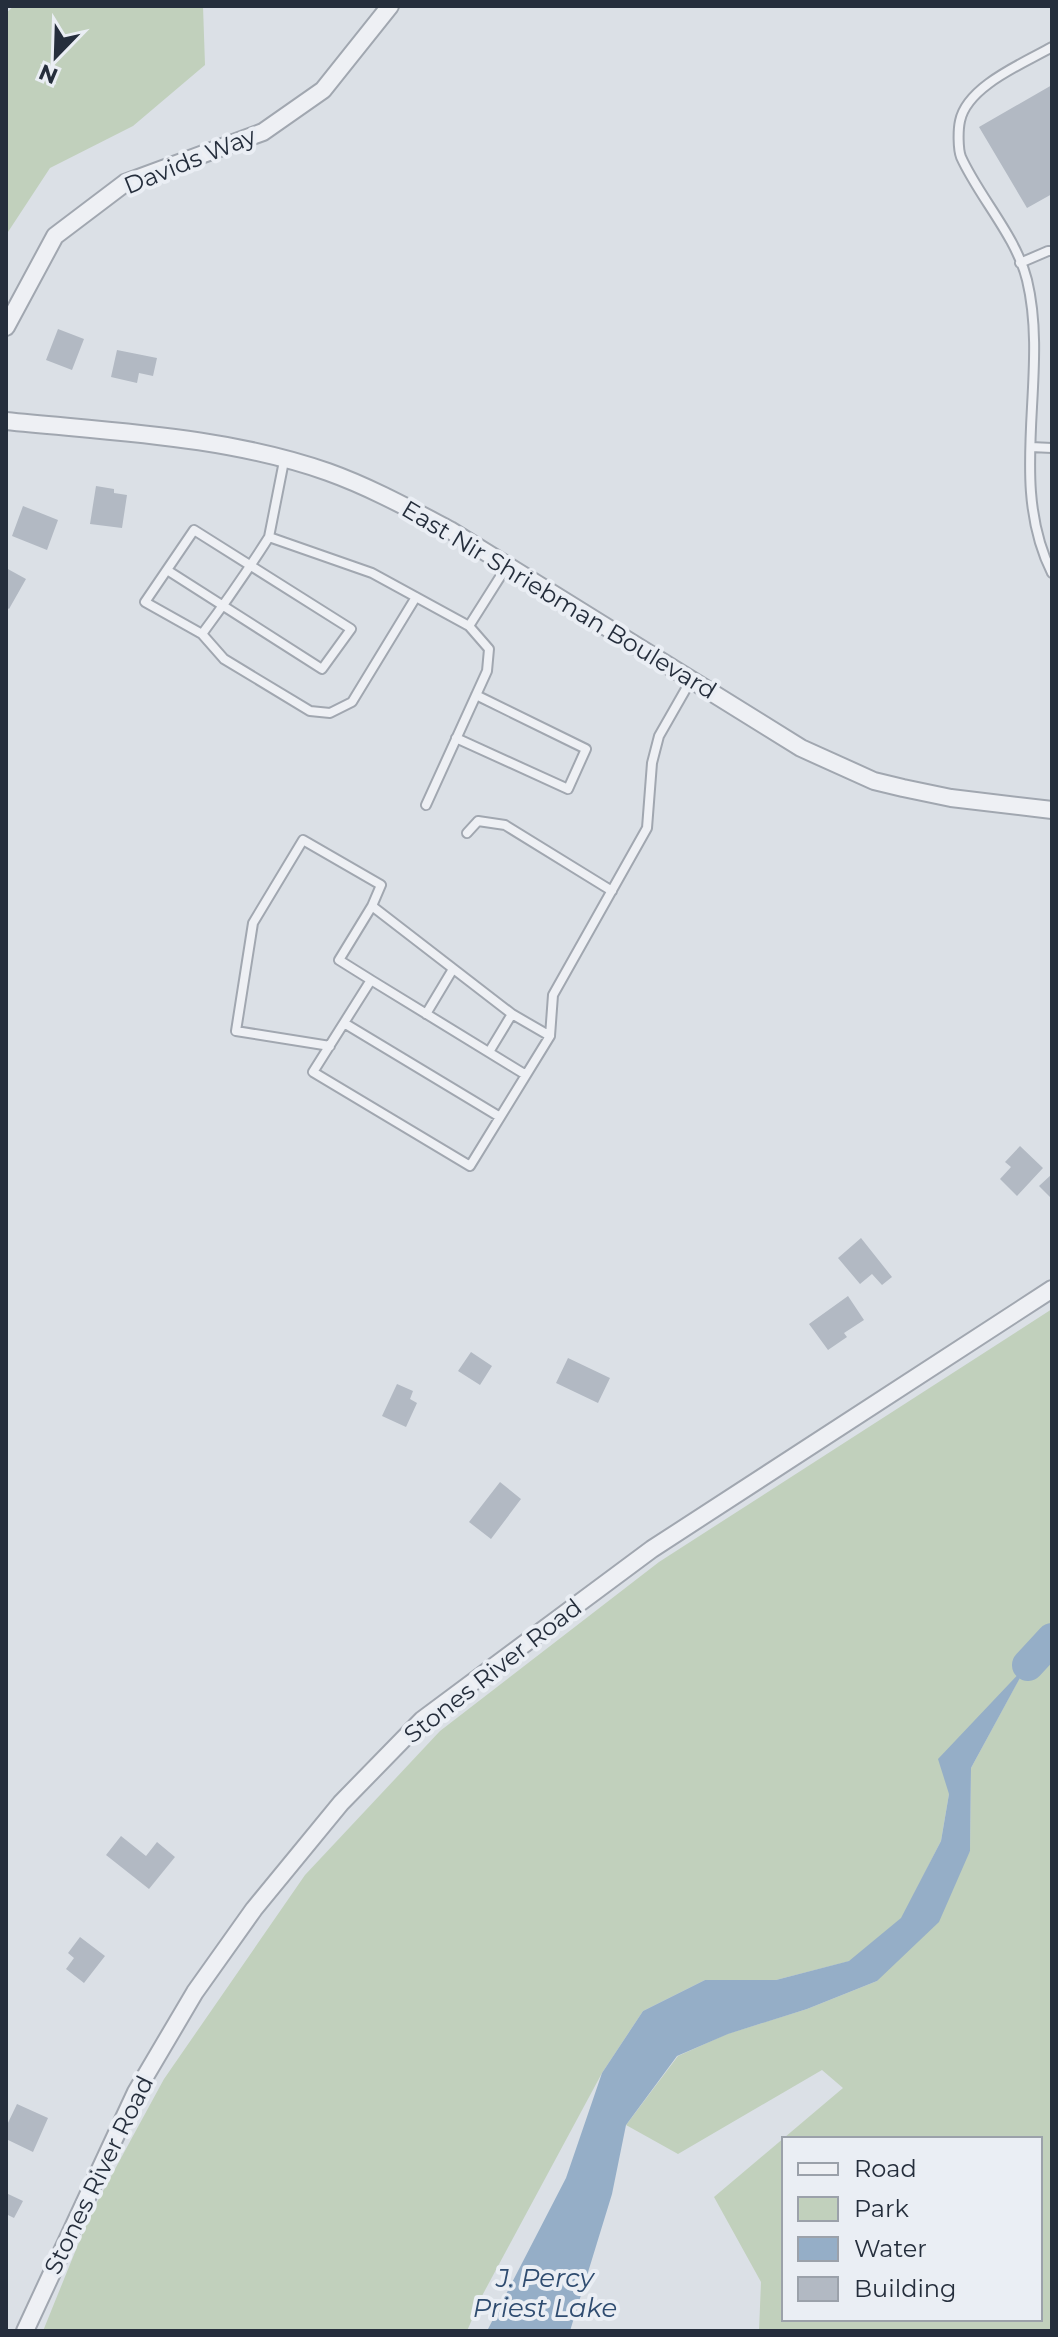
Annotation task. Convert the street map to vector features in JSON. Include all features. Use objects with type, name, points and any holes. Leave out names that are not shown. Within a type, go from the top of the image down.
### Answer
[{"type":"street","name":"Davids Way","points":[[6,327],[55,236],[125,183],[263,132],[323,90],[381,9]]},
{"type":"street","name":"East Nir Shriebman Boulevard","points":[[6,421],[202,443],[326,472],[389,498],[450,530],[801,748],[874,781],[951,798],[1052,810]]},
{"type":"street","name":"Stones River Road","points":[[25,2331],[136,2092],[195,1992],[254,1909],[341,1803],[422,1720],[652,1549],[1052,1289]]},
{"type":"lane","points":[[1052,47],[972,96],[960,120],[960,154],[999,218],[1026,276],[1034,320],[1033,517],[1052,573]]},
{"type":"lane","points":[[1020,263],[1052,251]]},
{"type":"lane","points":[[1031,447],[1052,448]]},
{"type":"lane","points":[[202,634],[269,537],[284,461]]},
{"type":"lane","points":[[167,570],[322,669],[351,629],[194,530],[145,602],[202,634],[224,659],[310,711],[330,713],[352,702],[416,597]]},
{"type":"lane","points":[[269,537],[372,573],[469,626],[489,649],[487,671],[426,805]]},
{"type":"lane","points":[[469,626],[507,566]]},
{"type":"lane","points":[[371,980],[313,1072],[470,1166],[550,1036],[553,995],[647,828],[652,763],[659,736],[691,679]]},
{"type":"lane","points":[[456,738],[568,789],[586,749],[476,695]]},
{"type":"lane","points":[[467,833],[478,821],[505,825],[612,891]]},
{"type":"lane","points":[[330,1046],[236,1031],[253,923],[303,840],[381,885],[372,906],[339,960],[526,1075]]},
{"type":"lane","points":[[372,906],[512,1014],[550,1036]]},
{"type":"lane","points":[[426,1014],[453,969]]},
{"type":"lane","points":[[489,1052],[512,1014]]},
{"type":"lane","points":[[344,1023],[500,1117]]},
{"type":"green space","points":[[14,6],[203,6],[205,65],[133,126],[50,168],[6,235],[6,13]]},
{"type":"green space","points":[[1052,1309],[1052,2331],[759,2331],[761,2282],[714,2197],[782,2140],[782,2321],[1042,2321],[1042,2137],[785,2137],[843,2088],[822,2070],[678,2154],[626,2125],[678,2056],[727,2034],[807,2009],[877,1981],[970,1851],[971,1768],[1025,1668],[949,1794],[941,1841],[902,1918],[850,1961],[776,1980],[705,1980],[643,2011],[602,2073],[483,2294],[467,2331],[43,2331],[90,2215],[164,2079],[305,1875],[440,1731],[659,1562]]},
{"type":"water","name":"J. Percy Priest Lake","points":[[1027,1665],[971,1768],[970,1851],[939,1922],[877,1981],[807,2009],[728,2034],[677,2056],[626,2125],[612,2194],[570,2331],[487,2331],[566,2178],[602,2073],[643,2011],[705,1980],[776,1980],[849,1961],[901,1918],[941,1841],[949,1794],[938,1759]]},
{"type":"building","points":[[1052,85],[1052,194],[1027,208],[979,127]]},
{"type":"building","points":[[58,329],[84,339],[72,370],[46,360]]},
{"type":"building","points":[[117,350],[157,358],[153,376],[139,373],[137,383],[111,377]]},
{"type":"building","points":[[96,486],[127,495],[122,528],[90,524]]},
{"type":"building","points":[[23,506],[58,520],[47,550],[12,536]]},
{"type":"building","points":[[6,568],[26,579],[9,609],[6,607]]},
{"type":"building","points":[[1020,1146],[1043,1168],[1017,1196],[1000,1179],[1011,1167],[1005,1162]]},
{"type":"building","points":[[1052,1174],[1052,1199],[1039,1186]]},
{"type":"building","points":[[861,1238],[892,1277],[882,1285],[872,1274],[860,1284],[838,1258]]},
{"type":"building","points":[[848,1296],[864,1320],[844,1333],[847,1337],[828,1350],[809,1324]]},
{"type":"building","points":[[471,1352],[492,1366],[480,1385],[458,1371]]},
{"type":"building","points":[[568,1358],[610,1378],[598,1403],[556,1383]]},
{"type":"building","points":[[397,1384],[413,1391],[410,1399],[417,1403],[406,1427],[382,1416]]},
{"type":"building","points":[[500,1482],[521,1499],[491,1539],[469,1522]]},
{"type":"building","points":[[121,1836],[146,1856],[157,1842],[175,1857],[149,1889],[106,1855]]},
{"type":"building","points":[[80,1937],[105,1956],[84,1983],[66,1969],[74,1958],[68,1953]]},
{"type":"building","points":[[17,2104],[48,2118],[33,2152],[6,2139],[6,2127]]},
{"type":"building","points":[[6,2193],[23,2201],[14,2218],[6,2214]]},
{"type":"waterway","points":[[1028,1665],[1052,1639]]}]
